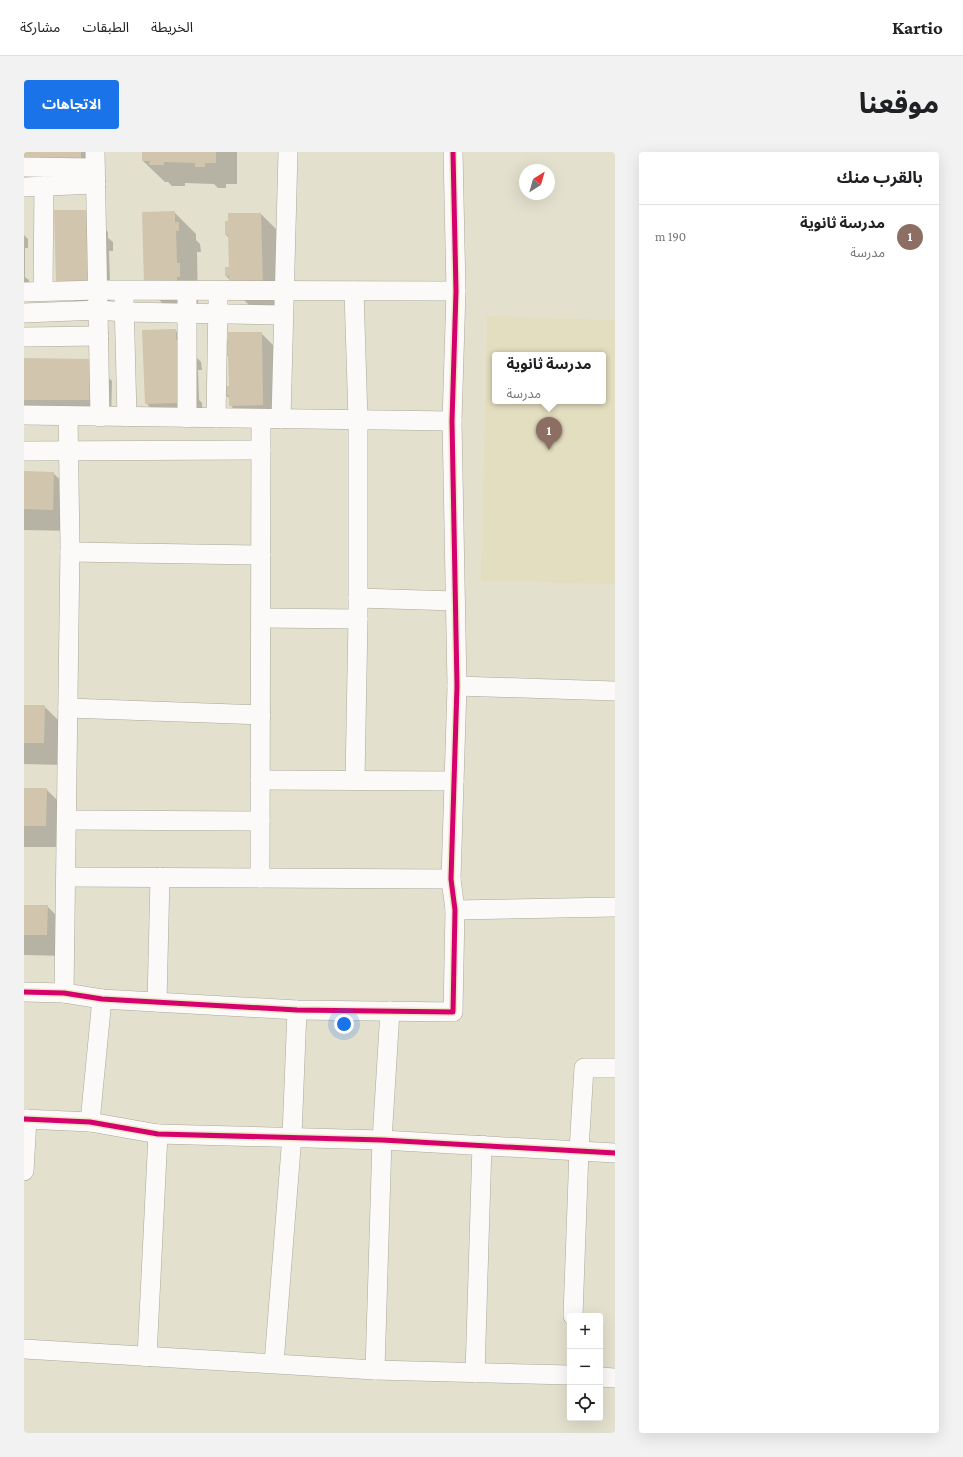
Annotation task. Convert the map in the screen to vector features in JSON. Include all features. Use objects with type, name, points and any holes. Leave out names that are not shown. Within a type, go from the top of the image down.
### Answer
[{"type":"street","points":[[281,419],[288,152]]},
{"type":"street","points":[[24,992],[64,993],[102,999],[297,1010],[453,1012],[454,910],[451,879],[457,686],[452,421],[456,291],[453,152]]},
{"type":"street","points":[[24,167],[95,168]]},
{"type":"street","points":[[24,186],[44,186],[95,168]]},
{"type":"street","points":[[95,168],[100,417]]},
{"type":"street","points":[[43,291],[44,186]]},
{"type":"street","points":[[24,292],[98,290],[456,291]]},
{"type":"street","points":[[124,290],[127,417]]},
{"type":"street","points":[[186,290],[188,312],[187,418]]},
{"type":"street","points":[[216,418],[218,290]]},
{"type":"street","points":[[354,291],[358,420],[358,619],[355,780]]},
{"type":"street","points":[[24,312],[99,310],[124,312],[283,314]]},
{"type":"street","points":[[24,337],[99,336]]},
{"type":"street","points":[[24,415],[452,421]]},
{"type":"street","points":[[64,993],[70,552],[68,416]]},
{"type":"street","points":[[260,878],[261,419]]},
{"type":"street","points":[[24,451],[261,450]]},
{"type":"street","points":[[70,552],[261,555]]},
{"type":"street","points":[[358,598],[455,601]]},
{"type":"street","points":[[261,618],[358,619]]},
{"type":"street","points":[[457,686],[615,691]]},
{"type":"street","points":[[68,708],[261,715]]},
{"type":"street","points":[[260,780],[454,781]]},
{"type":"street","points":[[67,820],[260,821]]},
{"type":"street","points":[[66,877],[451,879]]},
{"type":"street","points":[[157,1002],[160,877]]},
{"type":"street","points":[[454,910],[615,907]]},
{"type":"street","points":[[90,1122],[102,999]]},
{"type":"street","points":[[274,1363],[292,1136],[297,1010]]},
{"type":"street","points":[[375,1370],[382,1140],[390,1012]]},
{"type":"street","points":[[573,1313],[579,1150],[584,1068],[615,1068]]},
{"type":"street","points":[[24,1171],[25,1119],[90,1122],[158,1134],[292,1136],[615,1153]]},
{"type":"street","points":[[147,1356],[158,1134]]},
{"type":"street","points":[[475,1373],[482,1145]]},
{"type":"street","points":[[24,1349],[375,1370],[567,1375]]},
{"type":"street","points":[[603,1377],[615,1378]]},
{"type":"shaded area","points":[[487,316],[615,320],[615,584],[481,581]]},
{"type":"building","points":[[24,152],[81,152],[81,161],[24,159]]},
{"type":"building","points":[[142,152],[216,152],[216,163],[205,163],[205,167],[195,167],[195,163],[164,162],[164,165],[149,165],[150,161],[142,161]]},
{"type":"building","points":[[54,210],[87,210],[89,283],[56,284]]},
{"type":"building","points":[[175,211],[175,222],[179,222],[179,231],[176,231],[177,263],[180,263],[180,277],[177,277],[177,285],[144,286],[142,212]]},
{"type":"building","points":[[228,213],[261,213],[263,287],[229,287],[229,276],[225,276],[225,267],[229,267],[228,235],[225,235],[225,221],[228,221]]},
{"type":"building","points":[[176,329],[176,340],[180,340],[180,349],[177,349],[178,403],[145,404],[142,330]]},
{"type":"building","points":[[228,332],[262,332],[263,405],[229,406],[229,395],[225,395],[225,386],[229,386],[228,354],[225,354],[225,340],[228,340]]},
{"type":"building","points":[[24,358],[91,359],[90,400],[24,400]]},
{"type":"building","points":[[24,471],[54,472],[53,510],[24,509]]},
{"type":"building","points":[[24,705],[45,705],[44,743],[24,743]]},
{"type":"building","points":[[24,788],[47,788],[46,826],[24,826]]},
{"type":"building","points":[[24,905],[48,905],[47,935],[24,935]]},
{"type":"cycle path","points":[[24,992],[64,993],[102,999],[297,1010],[453,1012],[455,910],[451,879],[457,686],[452,421],[456,291],[453,152]]},
{"type":"cycle path","points":[[24,1119],[90,1122],[158,1134],[382,1140],[615,1153]]},
{"type":"place","name":"مدرسة ثانوية","points":[[549,450]]}]
